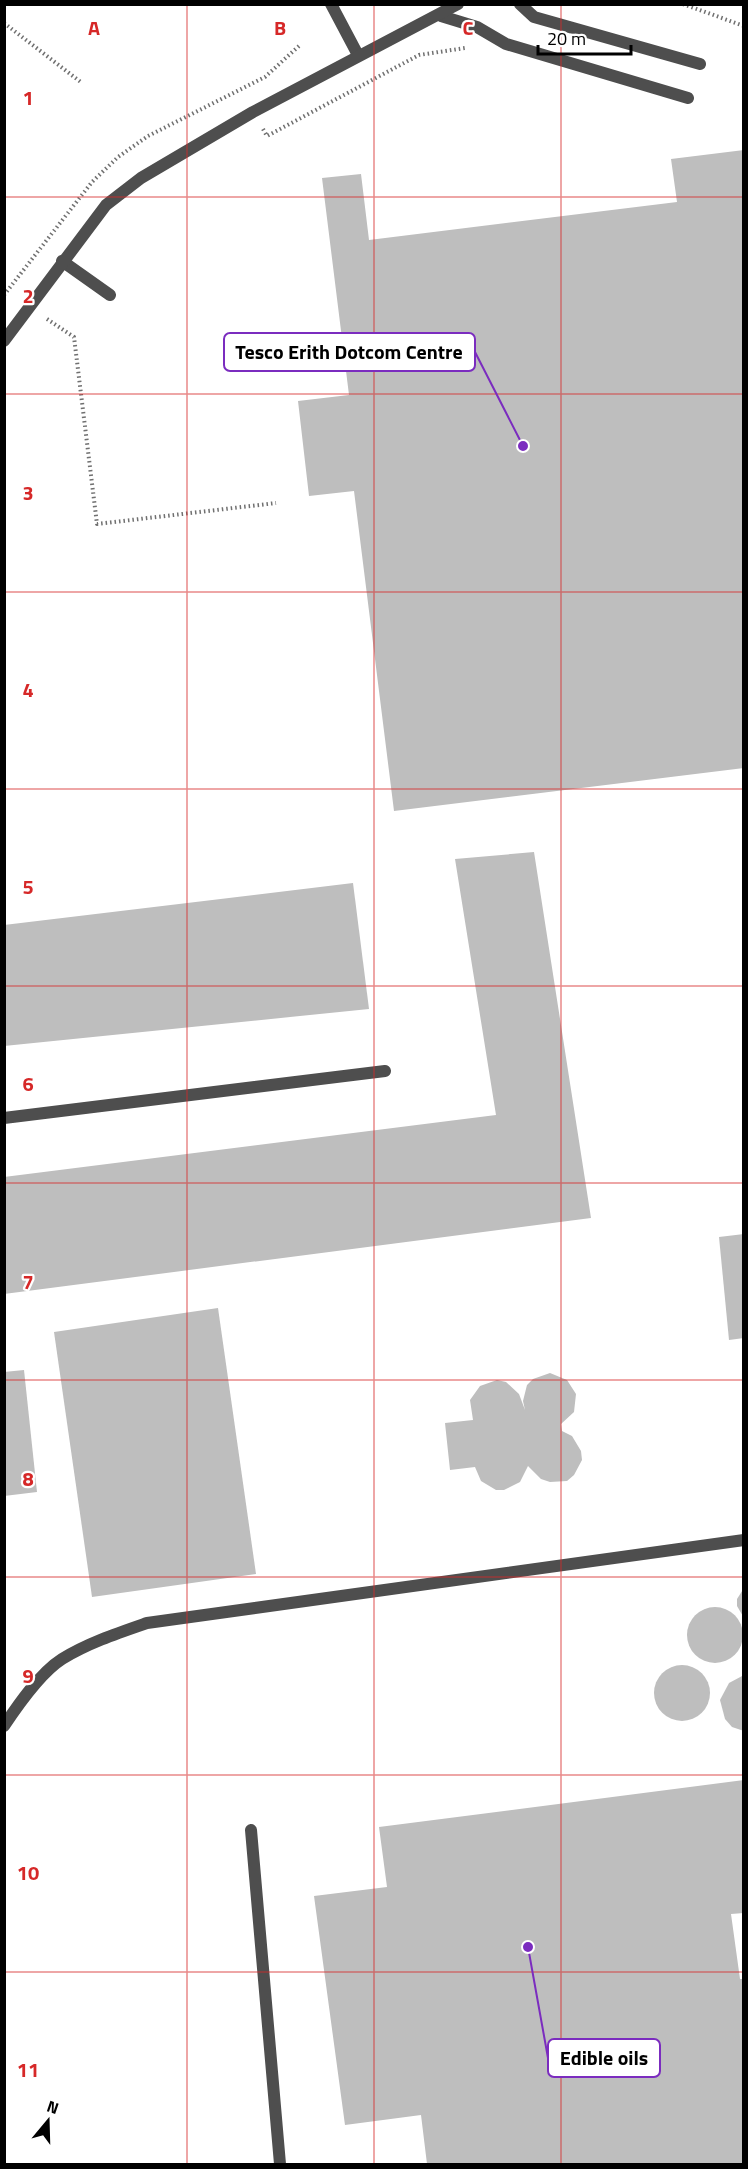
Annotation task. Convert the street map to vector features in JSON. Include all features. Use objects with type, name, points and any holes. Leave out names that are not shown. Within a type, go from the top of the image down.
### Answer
[{"type":"street","points":[[331,4],[358,55]]},
{"type":"street","points":[[6,339],[106,205],[141,178],[253,112],[358,55],[441,16],[458,4]]},
{"type":"street","points":[[520,4],[534,17],[700,64]]},
{"type":"street","points":[[441,16],[477,27],[506,44],[688,98]]},
{"type":"street","points":[[62,261],[110,295]]},
{"type":"street","points":[[4,1118],[385,1071]]},
{"type":"street","points":[[4,1726],[21,1701],[60,1660],[104,1638],[147,1623],[744,1540]]},
{"type":"street","points":[[250,1830],[280,2164]]},
{"type":"path","points":[[683,4],[744,26]]},
{"type":"path","points":[[4,23],[82,83]]},
{"type":"path","points":[[214,103],[265,77],[300,45]]},
{"type":"path","points":[[267,136],[419,55],[472,47]]},
{"type":"path","points":[[4,295],[38,250]]},
{"type":"path","points":[[30,306],[74,337],[97,524],[276,502]]},
{"type":"building","points":[[744,150],[744,768],[394,811],[354,491],[309,496],[298,401],[349,395],[322,178],[361,174],[369,240],[677,202],[671,159]]},
{"type":"building","points":[[534,852],[591,1218],[4,1294],[4,1177],[496,1115],[455,859]]},
{"type":"building","points":[[353,883],[369,1009],[4,1046],[4,925]]},
{"type":"building","points":[[744,1234],[744,1338],[729,1340],[719,1237]]},
{"type":"building","points":[[218,1308],[256,1574],[92,1597],[54,1332]]},
{"type":"building","points":[[24,1370],[37,1492],[4,1496],[4,1372]]},
{"type":"building","points":[[550,1373],[567,1380],[576,1394],[574,1412],[561,1424],[562,1431],[572,1436],[581,1451],[582,1460],[574,1475],[567,1481],[550,1482],[541,1479],[528,1466],[520,1482],[504,1490],[496,1490],[481,1481],[475,1467],[450,1470],[445,1423],[473,1420],[470,1400],[480,1386],[497,1380],[506,1382],[519,1394],[525,1410],[523,1401],[527,1385],[533,1379]]},
{"type":"building","points":[[744,1588],[744,1618],[737,1606],[737,1599]]},
{"type":"building","points":[[709,1607],[721,1607],[731,1611],[739,1619],[743,1635],[739,1651],[731,1659],[721,1663],[709,1663],[699,1659],[691,1651],[687,1641],[687,1629],[691,1619],[699,1611]]},
{"type":"building","points":[[676,1665],[688,1665],[698,1669],[706,1677],[710,1693],[706,1709],[698,1717],[688,1721],[676,1721],[666,1717],[658,1709],[654,1699],[654,1687],[658,1677],[666,1669]]},
{"type":"building","points":[[744,1675],[744,1731],[732,1727],[725,1719],[720,1700],[729,1683]]},
{"type":"building","points":[[744,1780],[744,1913],[731,1914],[740,1979],[744,1979],[744,2164],[427,2164],[421,2115],[345,2125],[314,1896],[387,1887],[379,1827]]},
{"type":"place","name":"Tesco Erith Dotcom Centre","points":[[523,446]]},
{"type":"place","name":"Edible oils","points":[[528,1947]]}]
